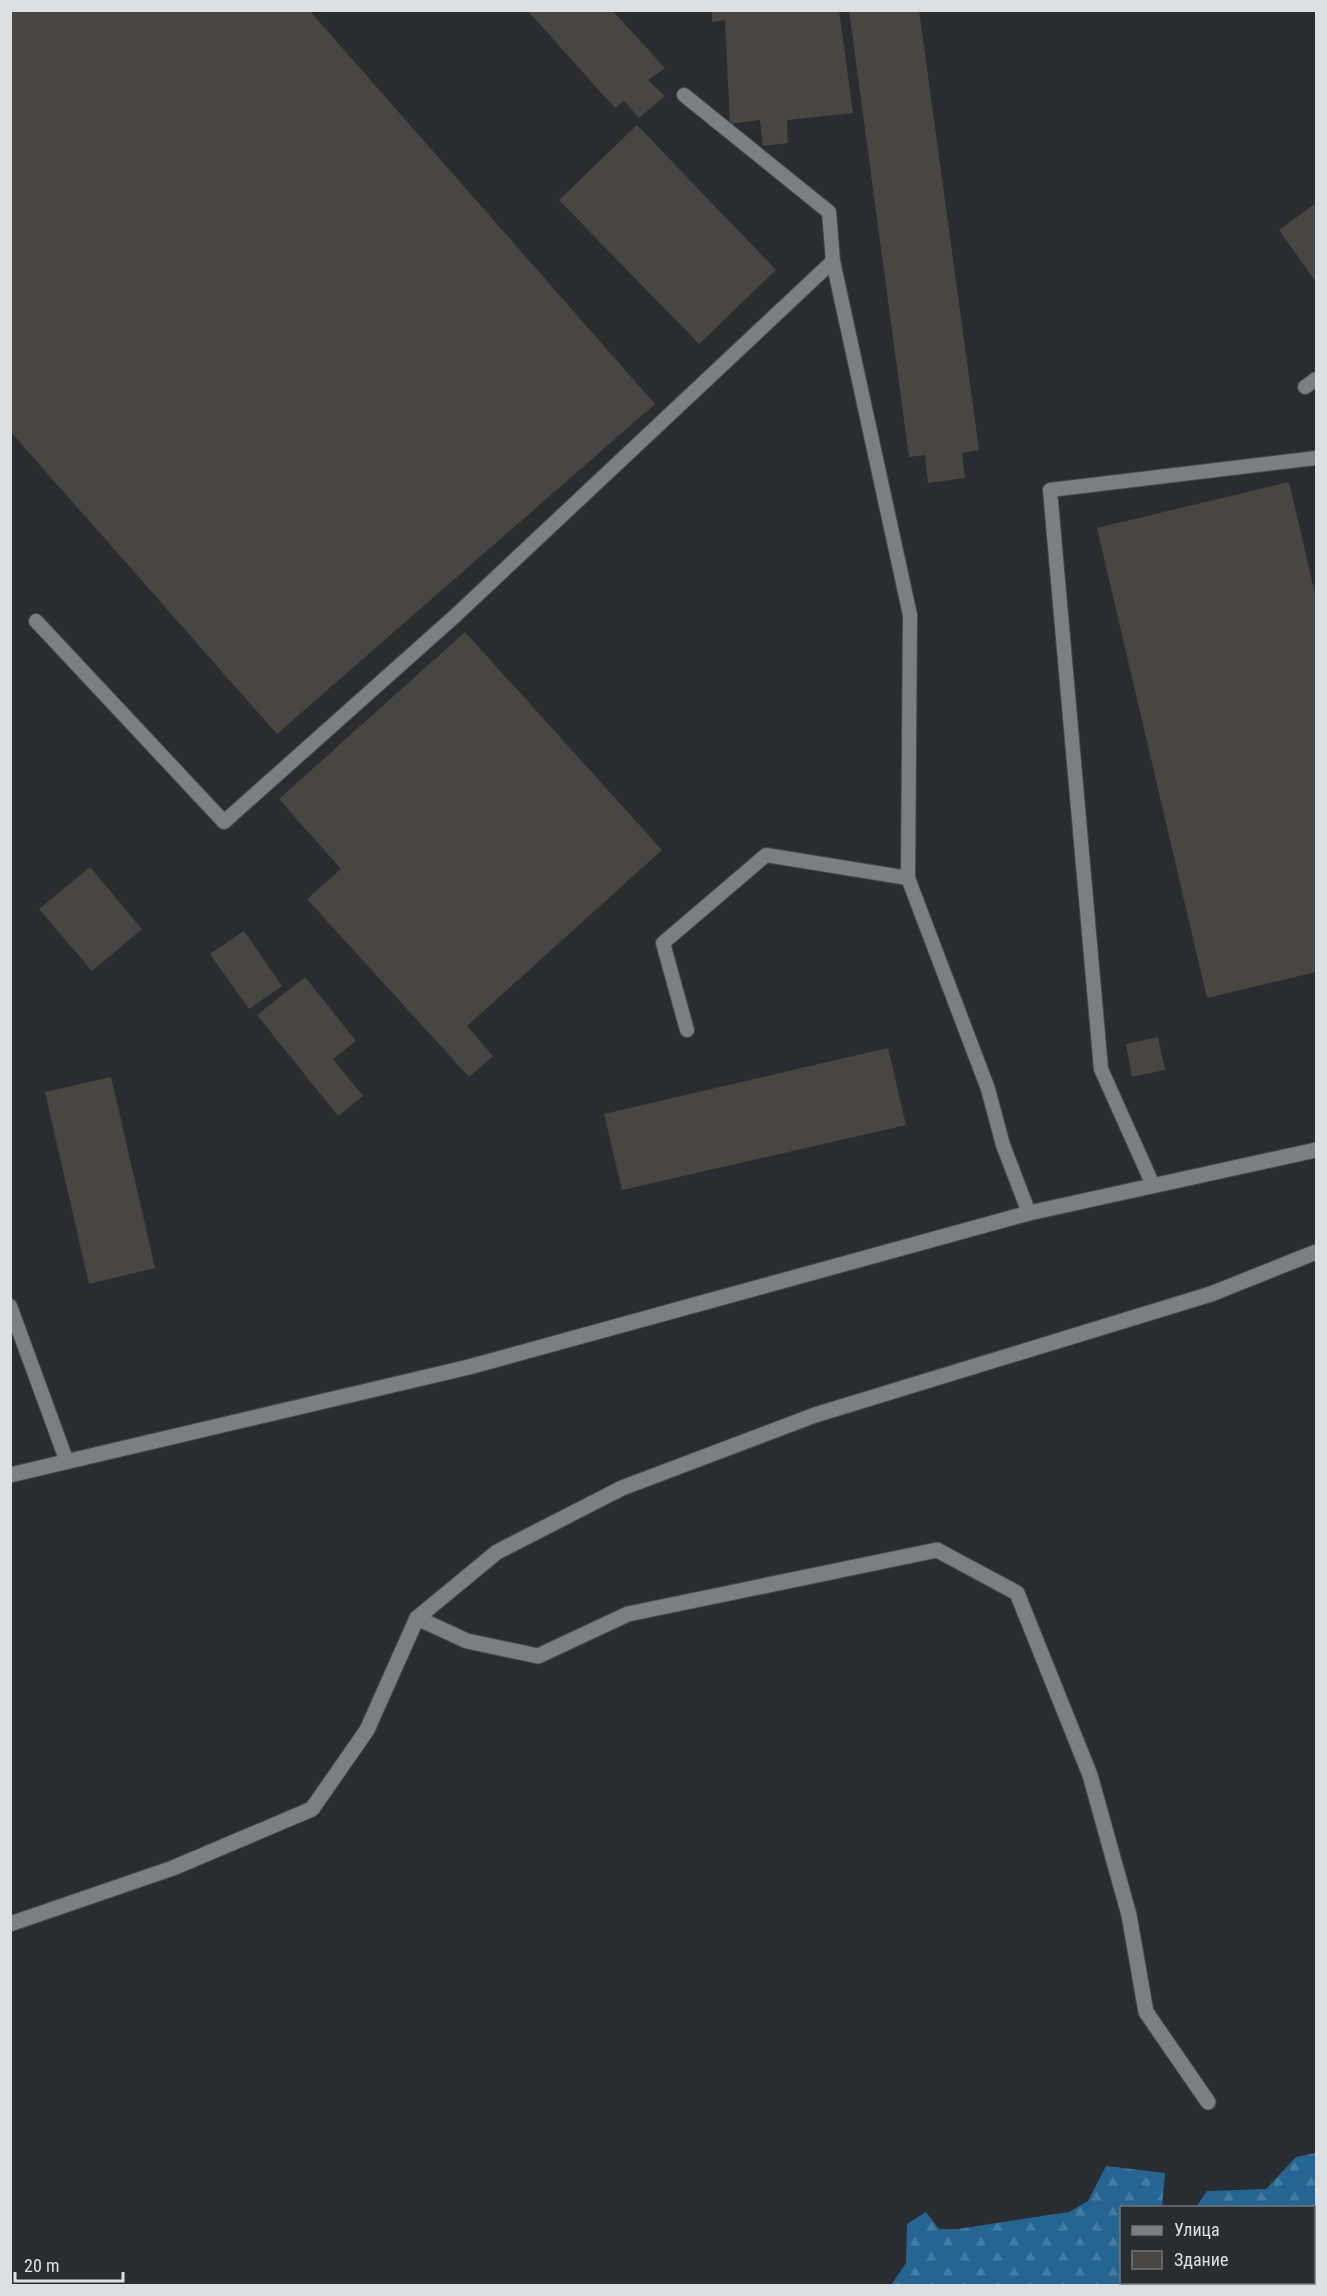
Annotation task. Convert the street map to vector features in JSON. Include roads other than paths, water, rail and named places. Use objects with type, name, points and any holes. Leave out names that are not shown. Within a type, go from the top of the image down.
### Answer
[{"type":"street","points":[[10,1475],[469,1367],[1029,1213],[1317,1149]]},
{"type":"street","points":[[10,1924],[172,1868],[312,1809],[367,1730],[417,1618],[497,1551],[622,1488],[815,1415],[1211,1294],[1317,1252]]},
{"type":"street","points":[[417,1618],[467,1641],[538,1656],[628,1614],[937,1550],[1017,1593],[1090,1776],[1129,1915],[1146,2012],[1208,2102]]},
{"type":"lane","points":[[684,95],[829,212],[833,261],[910,615],[908,879],[988,1089],[1003,1145],[1029,1213]]},
{"type":"lane","points":[[36,621],[224,822],[455,616],[833,261]]},
{"type":"lane","points":[[1153,1185],[1101,1069],[1050,490],[1317,458]]},
{"type":"lane","points":[[687,1030],[663,942],[766,855],[908,879]]},
{"type":"lane","points":[[10,1306],[67,1462]]}]
